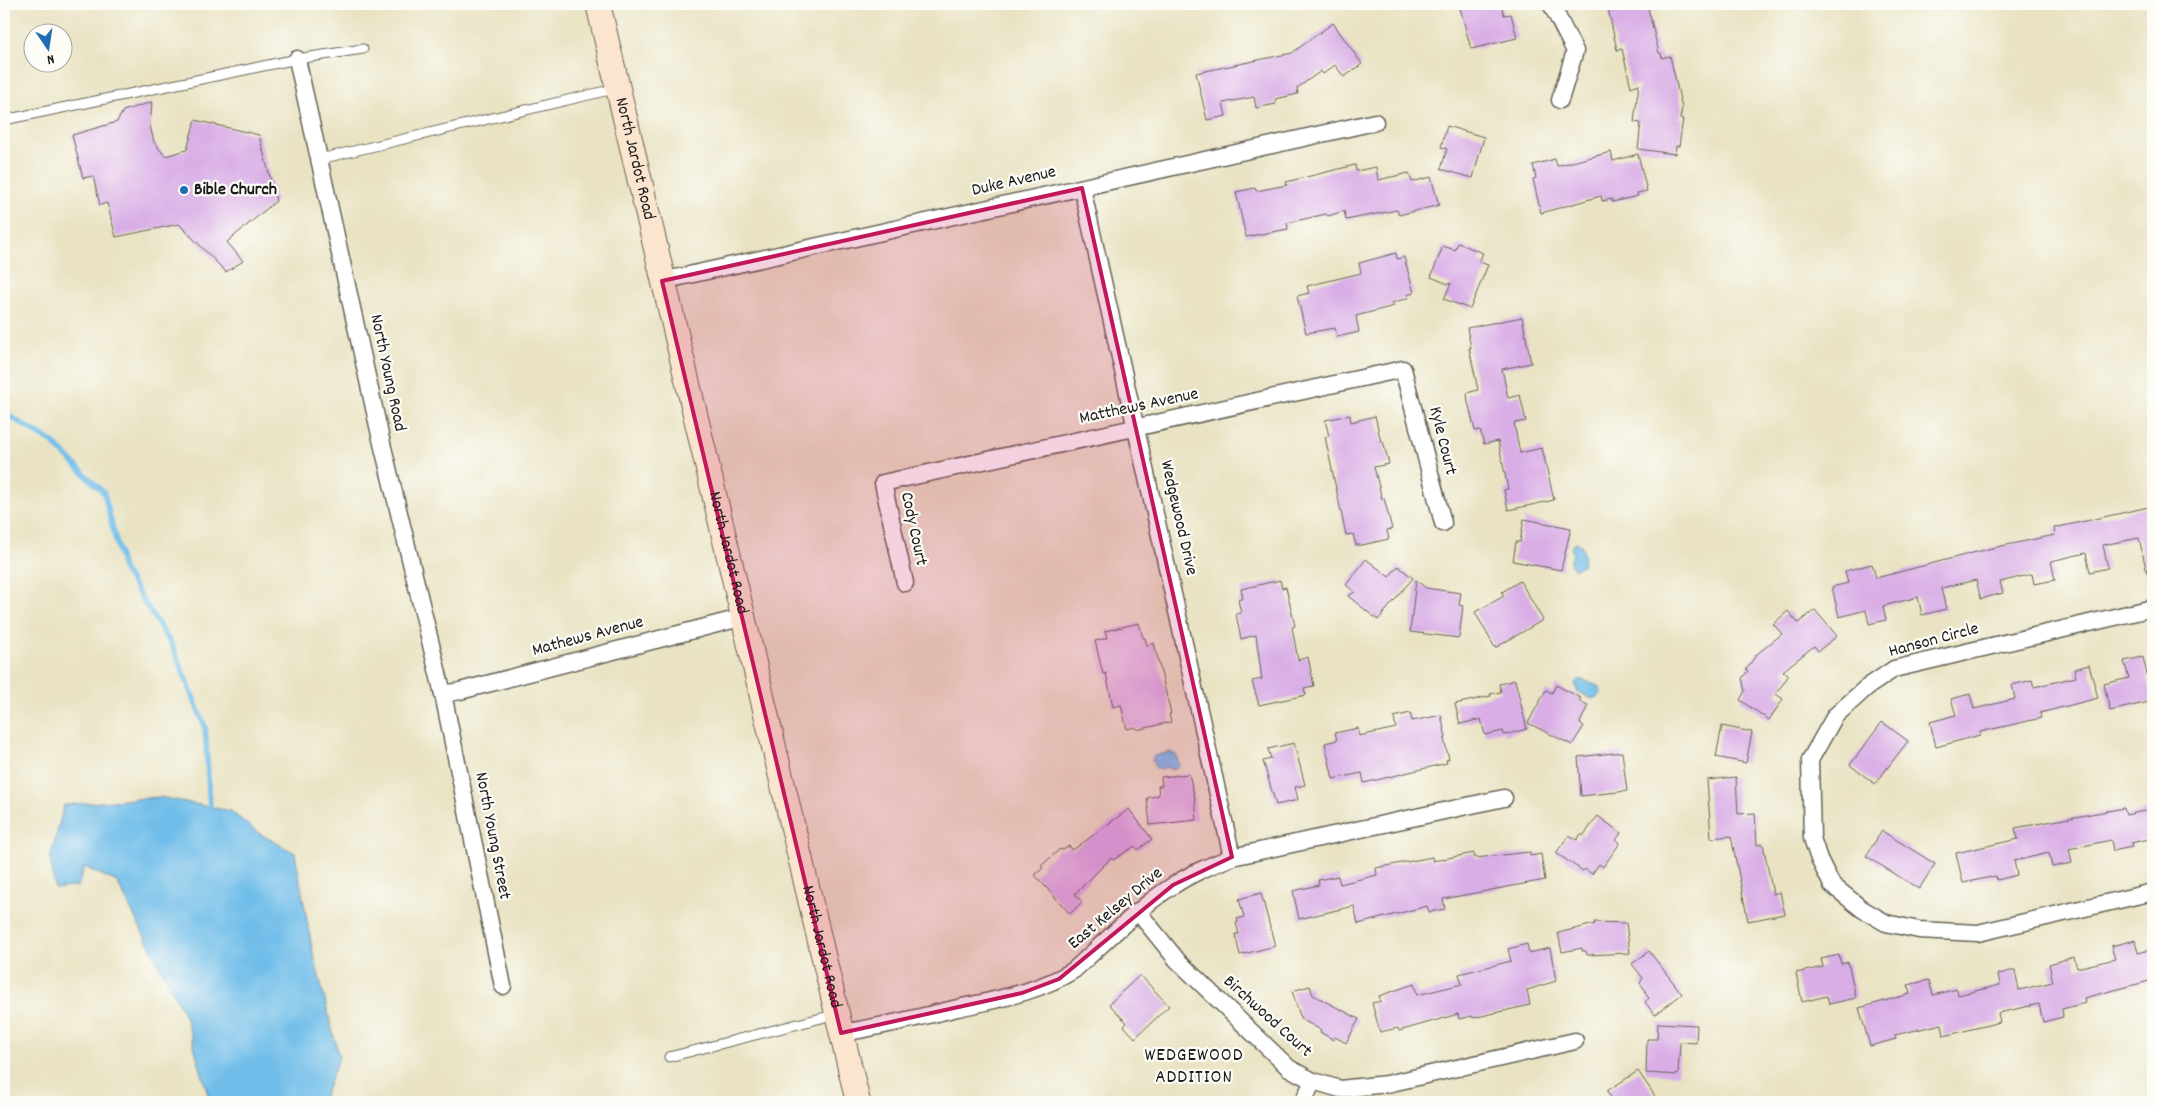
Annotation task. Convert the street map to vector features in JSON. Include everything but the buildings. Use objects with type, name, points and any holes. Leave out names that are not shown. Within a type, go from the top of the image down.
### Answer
[{"type":"main road","name":"North Jardot Road","points":[[598,4],[662,281],[744,617],[858,1102]]},
{"type":"street","points":[[1551,4],[1575,50],[1560,100]]},
{"type":"street","name":"North Young Road","points":[[297,59],[380,435],[443,694]]},
{"type":"street","name":"Duke Avenue","points":[[662,281],[1375,122]]},
{"type":"street","name":"Wedgewood Drive","points":[[1082,188],[1232,857]]},
{"type":"street","name":"Matthews Avenue","points":[[883,483],[1403,369]]},
{"type":"street","name":"Kyle Court","points":[[1403,369],[1443,523]]},
{"type":"street","name":"Cody Court","points":[[883,483],[905,583]]},
{"type":"street","name":"Hanson Circle","points":[[2153,608],[1894,669],[1866,688],[1835,716],[1810,760],[1812,838],[1819,859],[1832,885],[1862,909],[1886,923],[1919,930],[1978,932],[2153,892]]},
{"type":"street","name":"Mathews Avenue","points":[[443,694],[460,692],[744,617]]},
{"type":"street","name":"North Young Street","points":[[443,694],[502,986]]},
{"type":"street","name":"East Kelsey Drive","points":[[839,1024],[898,1022],[1022,993],[1043,986],[1074,970],[1173,885],[1212,864],[1232,857],[1504,798]]},
{"type":"street","name":"Birchwood Court","points":[[1139,913],[1177,960],[1289,1068],[1313,1081],[1340,1089],[1387,1084],[1575,1041]]},
{"type":"street","points":[[1303,1102],[1313,1081]]},
{"type":"lane","points":[[4,120],[297,59],[363,49]]},
{"type":"lane","points":[[320,159],[618,88]]},
{"type":"lane","points":[[669,1057],[839,1024]]},
{"type":"highlighted area","points":[[1082,188],[1232,857],[1173,885],[1059,979],[1022,993],[841,1033],[662,281]]},
{"type":"water","points":[[1576,542],[1582,546],[1584,555],[1582,565],[1575,569],[1570,561],[1573,554],[1571,547]]},
{"type":"water","points":[[1580,679],[1598,686],[1601,691],[1600,695],[1592,699],[1577,691],[1575,683]]},
{"type":"water","points":[[1170,752],[1176,755],[1178,767],[1172,770],[1166,767],[1159,770],[1155,767],[1152,760],[1154,756]]},
{"type":"water","points":[[160,797],[230,811],[260,834],[295,853],[312,948],[339,1057],[322,1102],[210,1102],[186,1018],[117,882],[84,867],[78,886],[55,889],[50,859],[64,805]]},
{"type":"waterway","points":[[4,413],[52,442],[104,493],[123,569],[173,647],[205,727],[210,807]]},
{"type":"place","name":"Bible Church","points":[[184,190]]},
{"type":"district","name":"WEDGEWOOD ADDITION","points":[[1194,1067]]}]
